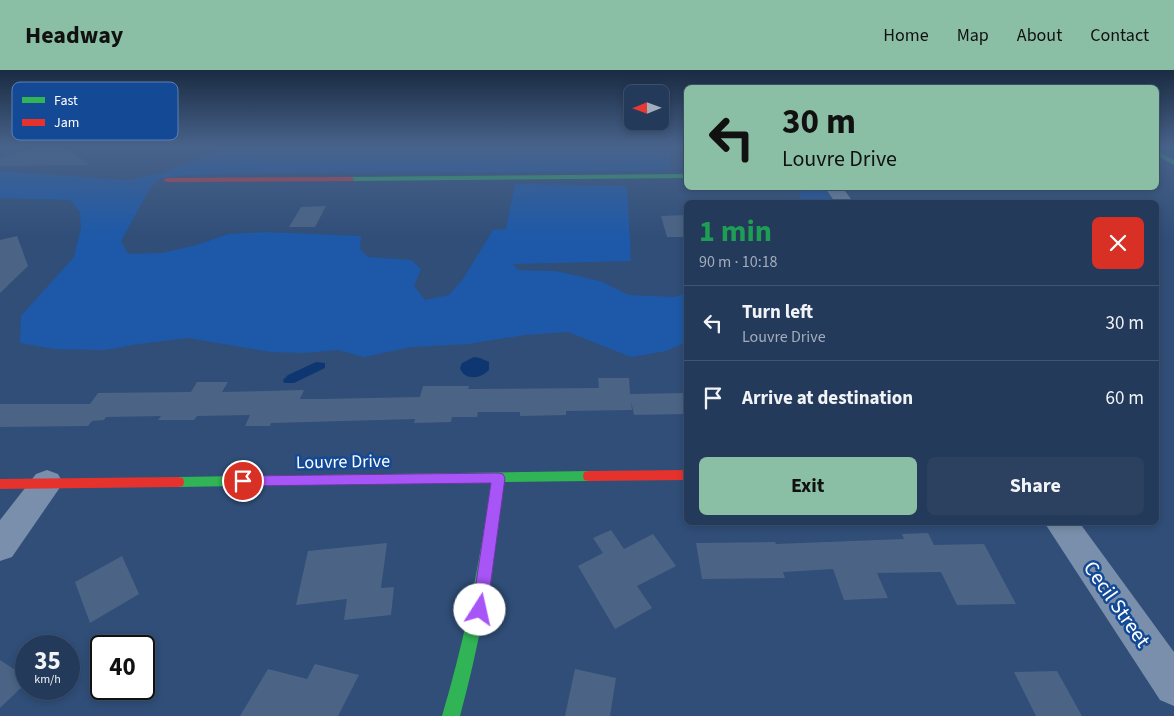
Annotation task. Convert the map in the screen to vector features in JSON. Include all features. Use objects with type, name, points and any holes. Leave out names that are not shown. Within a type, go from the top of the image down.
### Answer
[{"type":"street","points":[[167,180],[667,176]]},
{"type":"street","name":"Louvre Drive","points":[[0,484],[684,475]]},
{"type":"street","points":[[451,716],[462,684],[480,610],[498,478]]},
{"type":"street","points":[[0,546],[47,483]]},
{"type":"street","name":"Cecil Street","points":[[1062,525],[1174,686]]},
{"type":"shaded area","points":[[0,176],[73,176],[127,180],[146,176],[176,176],[159,179],[149,190],[121,241],[128,254],[162,253],[197,245],[228,234],[266,232],[361,236],[360,249],[368,257],[411,260],[421,269],[414,286],[425,300],[449,295],[463,279],[493,230],[506,229],[515,184],[627,186],[631,261],[513,264],[518,270],[556,271],[600,281],[629,295],[676,297],[684,294],[684,343],[666,351],[631,357],[568,332],[525,335],[468,344],[412,347],[364,357],[338,350],[304,353],[271,352],[188,338],[104,350],[55,349],[20,343],[21,316],[74,257],[81,228],[80,212],[70,200],[0,198]]},
{"type":"shaded area","points":[[821,190],[827,193],[832,200],[799,200],[801,191]]},
{"type":"shaded area","points":[[474,357],[489,362],[489,370],[477,377],[469,377],[460,368],[462,363]]},
{"type":"shaded area","points":[[316,362],[325,363],[325,368],[294,383],[284,383],[283,380],[288,375]]},
{"type":"building","points":[[326,206],[315,227],[289,227],[301,207]]},
{"type":"building","points":[[684,215],[684,237],[667,237],[661,216]]},
{"type":"building","points":[[17,236],[28,266],[0,293],[0,240]]},
{"type":"building","points":[[598,378],[629,378],[630,394],[684,393],[684,414],[634,415],[631,401],[632,410],[566,411],[566,415],[520,416],[520,412],[478,412],[477,417],[452,417],[451,422],[414,423],[415,419],[271,423],[270,426],[245,426],[250,415],[197,416],[194,420],[158,420],[161,416],[106,417],[104,420],[92,421],[88,426],[0,427],[0,404],[90,404],[98,393],[191,392],[197,382],[228,382],[222,392],[304,390],[300,399],[420,397],[423,386],[469,386],[468,389],[599,388]]},
{"type":"building","points":[[611,530],[624,549],[653,534],[676,566],[637,586],[652,608],[615,629],[578,566],[603,553],[593,538]]},
{"type":"building","points":[[928,533],[934,545],[984,544],[1016,604],[957,605],[941,572],[877,573],[888,598],[844,600],[833,569],[783,572],[785,578],[702,579],[696,543],[775,542],[776,544],[904,539],[902,534]]},
{"type":"building","points":[[387,543],[381,588],[394,587],[391,615],[344,620],[347,599],[296,605],[308,551]]},
{"type":"building","points":[[122,556],[139,594],[90,623],[75,582]]},
{"type":"building","points":[[0,660],[15,670],[15,694],[0,708]]},
{"type":"building","points":[[315,664],[359,675],[338,716],[240,716],[268,669],[307,679]]},
{"type":"building","points":[[575,669],[616,678],[610,716],[565,716]]},
{"type":"building","points":[[1057,671],[1082,716],[1036,716],[1014,672]]},
{"type":"traffic: fast","points":[[350,179],[670,176]]},
{"type":"traffic: fast","points":[[178,482],[589,476]]},
{"type":"traffic: fast","points":[[451,716],[460,687],[480,598],[498,478]]},
{"type":"traffic: jam","points":[[167,180],[350,179]]},
{"type":"traffic: jam","points":[[589,476],[684,475]]},
{"type":"traffic: jam","points":[[0,484],[178,482]]},
{"type":"route","points":[[243,481],[498,478],[487,571],[480,610]]}]
